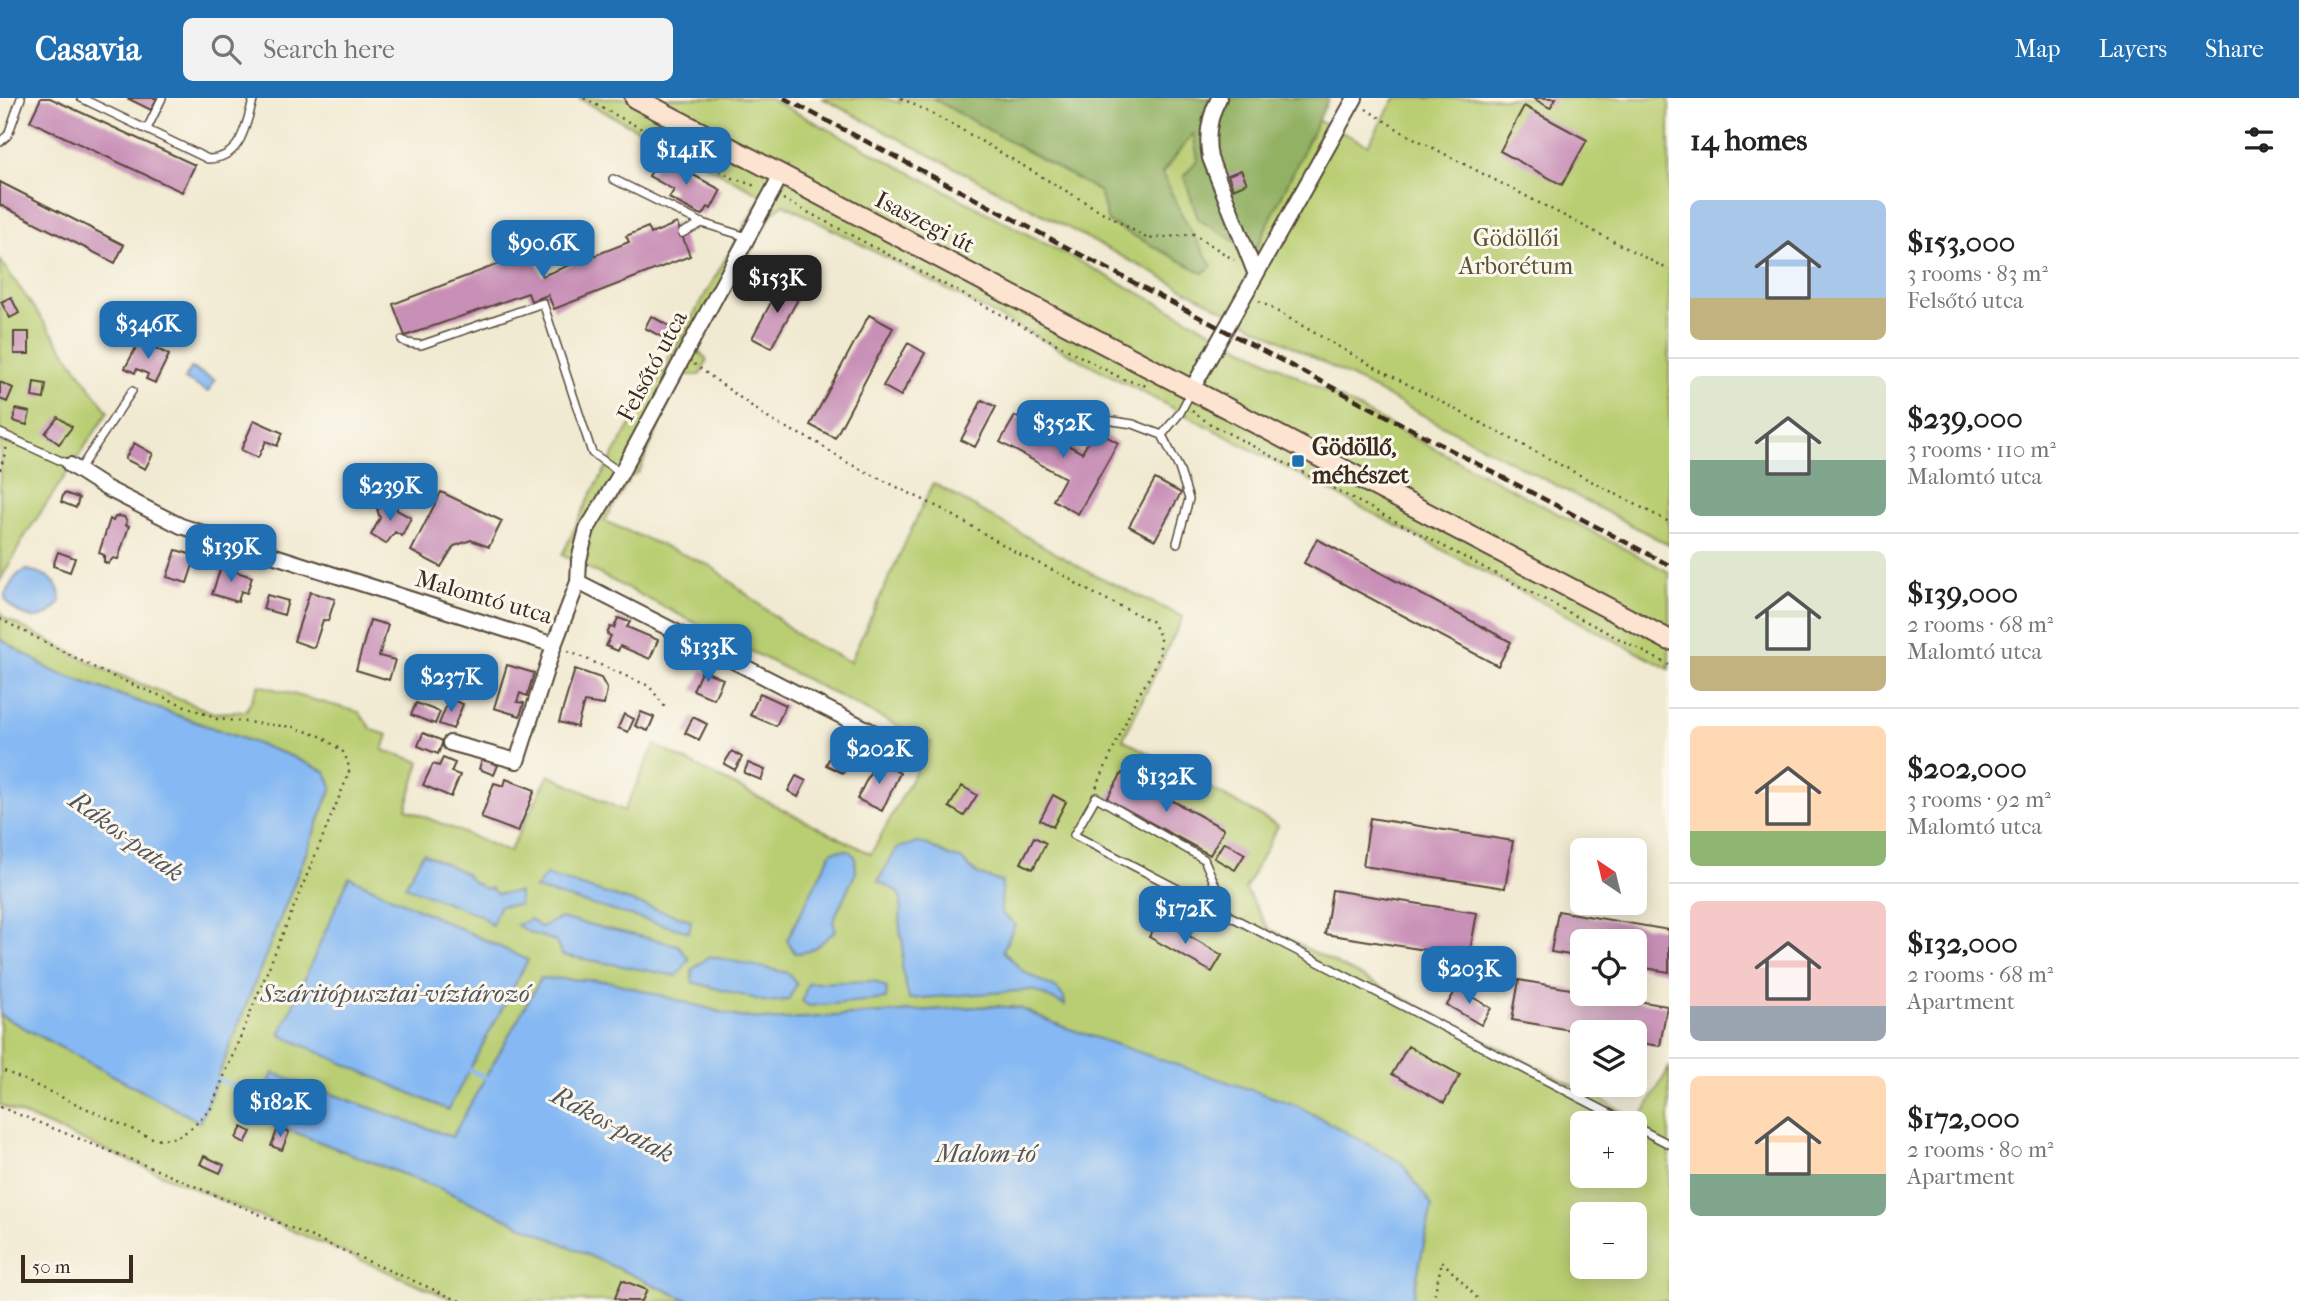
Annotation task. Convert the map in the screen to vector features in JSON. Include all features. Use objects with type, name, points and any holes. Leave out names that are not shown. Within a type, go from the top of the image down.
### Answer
[{"type":"main road","name":"Isaszegi út","points":[[635,98],[1189,397],[1669,640]]},
{"type":"street","points":[[1219,98],[1213,110],[1207,140],[1210,158],[1256,275]]},
{"type":"street","points":[[1189,397],[1354,100]]},
{"type":"street","name":"Felsőtó utca","points":[[578,582],[579,560],[587,529],[621,473],[781,175]]},
{"type":"street","name":"Malomtó utca","points":[[75,468],[143,509],[181,526],[554,645],[578,582],[912,752]]},
{"type":"street","points":[[450,743],[517,761],[554,645]]},
{"type":"lane","points":[[0,142],[8,135],[21,98]]},
{"type":"lane","points":[[81,98],[208,159],[228,155],[238,145],[254,98]]},
{"type":"lane","points":[[147,129],[162,98]]},
{"type":"lane","points":[[613,179],[702,223],[747,237]]},
{"type":"lane","points":[[682,233],[702,223]]},
{"type":"lane","points":[[402,340],[421,345],[543,303],[592,453],[621,473]]},
{"type":"lane","points":[[0,433],[75,468],[132,391]]},
{"type":"lane","points":[[1162,435],[1189,397]]},
{"type":"lane","points":[[1093,418],[1133,424],[1162,435],[1179,468],[1189,499],[1177,543]]},
{"type":"lane","points":[[1228,917],[1204,859],[1096,797],[1074,835],[1228,917],[1605,1111]]},
{"type":"lane","points":[[1647,1133],[1669,1144]]},
{"type":"path","points":[[584,98],[733,178],[772,193],[1123,379],[1155,388]]},
{"type":"path","points":[[901,98],[957,127],[1148,239],[1194,234],[1256,275]]},
{"type":"path","points":[[1354,100],[1404,133],[1669,270]]},
{"type":"path","points":[[1246,294],[1369,365],[1669,522]]},
{"type":"path","points":[[703,369],[772,421],[816,442],[848,463],[944,510],[1089,591],[1151,621],[1160,636],[1160,654],[1098,779],[1090,808]]},
{"type":"path","points":[[1189,397],[1207,422],[1669,665]]},
{"type":"path","points":[[0,470],[10,436]]},
{"type":"path","points":[[0,620],[107,674],[217,719],[293,727],[323,737],[338,747],[348,762],[349,773],[211,1108],[191,1129],[166,1140],[137,1133],[0,1069]]},
{"type":"path","points":[[554,645],[649,686],[666,708]]},
{"type":"path","points":[[0,1107],[157,1170],[460,1301]]},
{"type":"path","points":[[1433,1301],[1442,1261],[1480,1301]]},
{"type":"green space","points":[[578,98],[769,98],[1669,572],[1669,669],[784,204],[773,212],[699,343],[697,349],[707,360],[700,375],[681,375],[639,472],[630,478],[604,521],[711,566],[803,639],[850,662],[933,483],[1087,571],[1183,617],[1123,739],[1278,826],[1245,889],[1269,929],[1570,1084],[1570,1097],[1595,1097],[1623,1111],[1570,1111],[1570,1188],[1647,1188],[1645,1111],[1669,1068],[1669,1301],[1412,1301],[1432,1206],[1019,1008],[992,1006],[775,1020],[739,1017],[452,1137],[273,1073],[255,1117],[439,1188],[690,1301],[456,1301],[0,1105],[0,1015],[200,1121],[332,787],[325,772],[288,755],[53,671],[0,639],[0,610],[3,617],[101,668],[214,713],[246,711],[259,685],[359,712],[372,730],[388,735],[383,750],[420,762],[406,809],[509,852],[549,775],[624,811],[655,745],[871,854],[931,743],[562,555],[589,498],[762,195]]},
{"type":"green space","name":"Gödöllői Arborétum","points":[[822,98],[884,98],[901,103],[898,98],[932,98],[1101,192],[1183,217],[1162,174],[1193,133],[1198,159],[1198,219],[1254,252],[1317,120],[1368,145],[1395,98],[1669,98],[1669,545]]},
{"type":"green space","points":[[932,98],[1329,98],[1254,253],[1198,219],[1184,176],[1198,159],[1193,134],[1162,173],[1183,217],[1212,266],[1203,273],[1108,222],[1100,192]]},
{"type":"green space","points":[[0,260],[108,412],[25,536],[0,581]]},
{"type":"water","points":[[191,368],[215,380],[208,392],[185,379]]},
{"type":"water","points":[[27,570],[51,579],[60,595],[60,603],[50,613],[41,617],[33,618],[22,614],[5,599],[14,579]]},
{"type":"water","name":"Száritópusztai-víztározó","points":[[0,639],[53,671],[288,755],[326,772],[332,787],[200,1122],[0,1015]]},
{"type":"water","points":[[917,843],[961,859],[977,874],[1002,882],[1001,913],[1015,924],[1003,951],[1024,972],[1057,989],[1064,997],[1065,1005],[1033,990],[909,999],[902,970],[901,898],[896,891],[878,881],[897,848]]},
{"type":"water","points":[[847,850],[855,856],[856,872],[833,921],[836,930],[812,949],[795,953],[787,940],[832,851]]},
{"type":"water","points":[[423,853],[465,873],[472,881],[497,894],[519,892],[519,905],[499,906],[492,926],[482,916],[405,886]]},
{"type":"water","points":[[546,875],[691,920],[689,932],[535,889]]},
{"type":"water","name":"Száritópusztai-víztározó","points":[[349,877],[528,960],[448,1110],[280,1035]]},
{"type":"water","points":[[560,918],[678,945],[689,959],[677,976],[562,955],[555,941],[517,925],[530,919],[541,927]]},
{"type":"water","points":[[709,956],[788,973],[797,984],[788,1000],[767,1002],[692,982],[692,970]]},
{"type":"water","name":"Malom-tó","points":[[541,978],[608,981],[739,1017],[775,1020],[992,1006],[1019,1008],[1061,1026],[1296,1105],[1401,1162],[1432,1206],[1412,1301],[690,1301],[439,1188],[255,1117],[273,1073],[452,1137]]},
{"type":"water","points":[[874,981],[887,988],[886,999],[809,1006],[802,1001],[808,983]]},
{"type":"building","points":[[41,98],[50,98],[195,165],[182,192],[30,121]]},
{"type":"building","points":[[127,98],[157,98],[151,110]]},
{"type":"building","points":[[1533,98],[1556,98],[1550,108]]},
{"type":"building","points":[[1524,106],[1587,140],[1562,185],[1500,151]]},
{"type":"building","points":[[660,157],[721,190],[711,209],[708,207],[703,215],[669,198],[674,190],[649,176]]},
{"type":"building","points":[[1241,170],[1247,183],[1233,189],[1228,175]]},
{"type":"building","points":[[0,182],[124,245],[115,263],[0,205]]},
{"type":"building","points":[[677,223],[690,256],[554,309],[548,295],[531,301],[528,293],[405,336],[393,304],[533,251],[542,276],[629,242],[626,236],[648,227],[651,234]]},
{"type":"building","points":[[782,282],[802,292],[771,348],[752,338]]},
{"type":"building","points":[[11,297],[19,313],[10,318],[1,302]]},
{"type":"building","points":[[869,315],[893,328],[835,438],[810,425]]},
{"type":"building","points":[[651,316],[675,329],[669,341],[645,328]]},
{"type":"building","points":[[14,332],[29,332],[29,354],[14,354]]},
{"type":"building","points":[[140,340],[169,355],[155,383],[146,379],[148,374],[137,369],[135,373],[125,368]]},
{"type":"building","points":[[908,343],[925,353],[901,396],[883,386]]},
{"type":"building","points":[[0,382],[13,388],[7,402],[0,399]]},
{"type":"building","points":[[34,382],[46,384],[44,399],[32,397]]},
{"type":"building","points":[[982,400],[996,407],[975,447],[961,440]]},
{"type":"building","points":[[16,409],[30,412],[27,425],[13,421]]},
{"type":"building","points":[[1015,416],[1082,453],[1095,430],[1118,443],[1078,514],[1053,500],[1065,478],[1000,442]]},
{"type":"building","points":[[58,417],[72,427],[59,444],[45,433]]},
{"type":"building","points":[[254,420],[283,433],[277,446],[266,441],[258,458],[241,450]]},
{"type":"building","points":[[134,443],[153,454],[145,469],[125,459]]},
{"type":"building","points":[[1155,479],[1181,493],[1155,540],[1129,526]]},
{"type":"building","points":[[441,492],[502,521],[489,547],[471,540],[454,546],[441,567],[411,551]]},
{"type":"building","points":[[64,493],[79,498],[76,508],[61,502]]},
{"type":"building","points":[[396,504],[397,510],[411,518],[402,536],[395,532],[386,544],[371,535],[380,518],[377,509]]},
{"type":"building","points":[[119,516],[124,517],[126,525],[129,526],[118,559],[113,558],[108,564],[104,562],[104,555],[99,553],[110,519],[113,521]]},
{"type":"building","points":[[1317,539],[1511,642],[1498,666],[1304,563]]},
{"type":"building","points":[[176,550],[196,556],[187,583],[167,577]]},
{"type":"building","points":[[58,552],[75,558],[70,572],[53,566]]},
{"type":"building","points":[[221,567],[252,577],[247,593],[241,591],[238,602],[212,594]]},
{"type":"building","points":[[310,592],[335,599],[328,621],[323,620],[314,648],[294,641]]},
{"type":"building","points":[[267,595],[288,601],[284,615],[263,609]]},
{"type":"building","points":[[618,618],[630,622],[627,627],[658,640],[650,659],[620,646],[618,651],[606,646],[611,636],[607,634],[610,627],[614,628]]},
{"type":"building","points":[[370,620],[388,625],[379,656],[395,660],[389,680],[356,670]]},
{"type":"building","points":[[507,665],[534,673],[527,696],[520,693],[517,702],[524,703],[520,716],[494,708]]},
{"type":"building","points":[[575,669],[601,678],[607,689],[604,705],[584,702],[577,727],[559,722]]},
{"type":"building","points":[[702,670],[723,679],[714,699],[693,690]]},
{"type":"building","points":[[760,693],[786,705],[776,726],[750,715]]},
{"type":"building","points":[[449,699],[463,704],[453,729],[439,724]]},
{"type":"building","points":[[416,703],[440,712],[435,724],[411,715]]},
{"type":"building","points":[[641,712],[654,717],[648,731],[635,726]]},
{"type":"building","points":[[624,714],[634,719],[628,732],[618,728]]},
{"type":"building","points":[[693,717],[707,724],[699,740],[685,733]]},
{"type":"building","points":[[423,733],[443,741],[438,754],[418,746]]},
{"type":"building","points":[[840,737],[857,745],[843,773],[826,765]]},
{"type":"building","points":[[732,751],[742,757],[735,770],[724,764]]},
{"type":"building","points":[[443,758],[455,763],[451,772],[460,775],[451,797],[423,785],[433,764],[439,766]]},
{"type":"building","points":[[482,759],[498,765],[494,775],[479,769]]},
{"type":"building","points":[[876,761],[900,773],[882,811],[857,799]]},
{"type":"building","points":[[748,763],[765,770],[761,780],[744,773]]},
{"type":"building","points":[[1122,773],[1224,829],[1210,855],[1107,799]]},
{"type":"building","points":[[796,776],[806,781],[798,797],[788,791]]},
{"type":"building","points":[[506,779],[535,790],[518,832],[481,818],[494,783],[504,786]]},
{"type":"building","points":[[962,786],[977,795],[964,816],[949,807]]},
{"type":"building","points":[[1053,795],[1066,802],[1053,827],[1040,820]]},
{"type":"building","points":[[1370,818],[1513,841],[1505,888],[1363,866]]},
{"type":"building","points":[[1034,837],[1046,843],[1033,869],[1021,863]]},
{"type":"building","points":[[1224,842],[1245,854],[1235,870],[1214,858]]},
{"type":"building","points":[[1332,890],[1477,913],[1469,957],[1325,934]]},
{"type":"building","points":[[1558,911],[1669,930],[1669,972],[1647,968],[1647,929],[1570,929],[1570,955],[1551,952]]},
{"type":"building","points":[[1160,919],[1222,955],[1212,972],[1149,937]]},
{"type":"building","points":[[1519,980],[1570,989],[1570,1006],[1647,1006],[1647,1003],[1667,1006],[1660,1046],[1647,1044],[1647,1020],[1570,1020],[1570,1030],[1512,1020]]},
{"type":"building","points":[[1457,988],[1491,1008],[1481,1025],[1447,1005]]},
{"type":"building","points":[[1408,1046],[1460,1075],[1444,1103],[1392,1074]]},
{"type":"building","points":[[242,1127],[251,1132],[245,1143],[236,1138]]},
{"type":"building","points":[[278,1128],[289,1132],[282,1150],[271,1146]]},
{"type":"building","points":[[204,1156],[224,1165],[220,1173],[200,1164]]},
{"type":"building","points":[[622,1280],[647,1290],[642,1301],[615,1298]]},
{"type":"waterway","name":"Rákos-patak","points":[[465,1067],[488,1079]]},
{"type":"waterway","points":[[217,1079],[262,1098]]},
{"type":"railway","points":[[784,98],[1669,565]]},
{"type":"place","name":"Gödöllő, méhészet","points":[[1298,461]]}]
